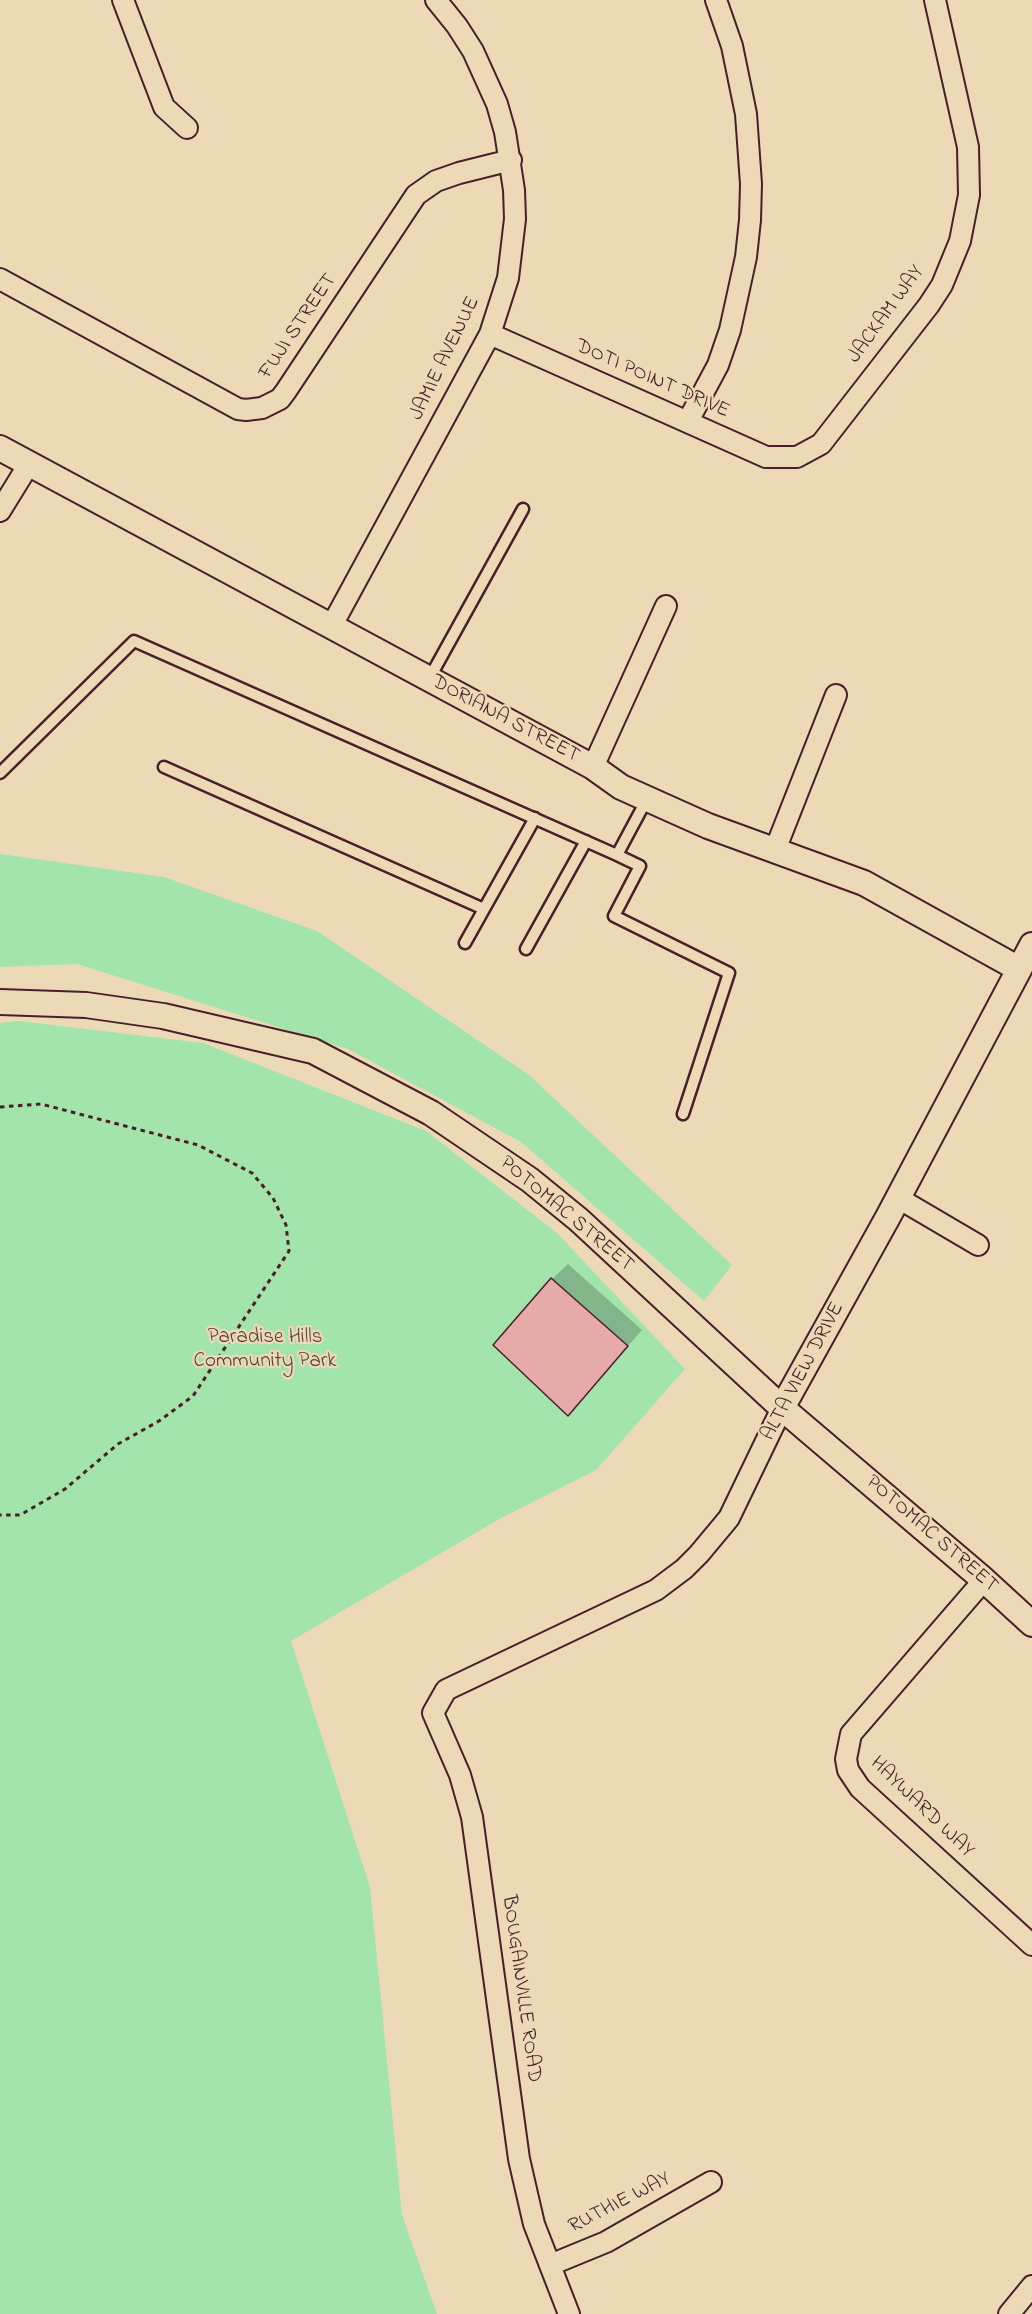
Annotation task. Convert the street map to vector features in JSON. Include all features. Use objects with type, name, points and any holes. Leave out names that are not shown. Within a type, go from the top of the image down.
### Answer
[{"type":"street","points":[[123,0],[164,107],[187,128]]},
{"type":"street","name":"JAMIE AVENUE","points":[[331,627],[490,334],[508,278],[515,200],[511,160],[500,113],[486,77],[457,26],[436,0]]},
{"type":"street","points":[[688,422],[718,365],[730,330],[746,257],[750,219],[751,173],[746,114],[732,46],[716,0]]},
{"type":"street","name":"JACKAM WAY","points":[[797,457],[820,444],[929,304],[942,285],[960,241],[969,195],[968,147],[935,0]]},
{"type":"street","name":"FUJI STREET","points":[[0,279],[238,409],[262,408],[280,399],[286,391],[416,195],[436,181],[459,172],[511,160]]},
{"type":"street","name":"DOTI POINT DRIVE","points":[[490,334],[766,457],[797,457]]},
{"type":"street","name":"DORIANA STREET","points":[[0,448],[593,767],[621,787],[708,826],[864,883],[1019,969]]},
{"type":"street","points":[[0,511],[29,464]]},
{"type":"street","points":[[593,767],[666,606]]},
{"type":"street","points":[[775,850],[836,694]]},
{"type":"street","name":"ALTA VIEW DRIVE","points":[[460,1683],[656,1590],[699,1554],[729,1518],[782,1408],[898,1198],[1032,945]]},
{"type":"street","name":"POTOMAC STREET","points":[[0,1002],[86,1005],[163,1016],[313,1051],[431,1113],[530,1180],[607,1246],[782,1408],[984,1580],[1032,1624]]},
{"type":"street","points":[[898,1198],[978,1245]]},
{"type":"street","name":"HAYWARD WAY","points":[[984,1580],[851,1734],[846,1759],[848,1770],[860,1788],[1032,1945]]},
{"type":"street","name":"BOUGAINVILLE ROAD","points":[[460,1683],[446,1690],[433,1713],[460,1775],[472,1817],[519,2159],[534,2224],[569,2314]]},
{"type":"street","name":"RUTHIE WAY","points":[[550,2265],[606,2242],[711,2182]]},
{"type":"street","points":[[1009,2314],[1032,2286]]},
{"type":"lane","points":[[429,679],[523,509]]},
{"type":"lane","points":[[0,773],[134,641],[640,866],[614,916],[729,973],[683,1114]]},
{"type":"lane","points":[[164,767],[484,909]]},
{"type":"lane","points":[[617,855],[647,799]]},
{"type":"lane","points":[[465,943],[535,818]]},
{"type":"lane","points":[[526,949],[586,841]]},
{"type":"path","points":[[0,1107],[41,1104],[198,1145],[252,1173],[273,1198],[286,1225],[289,1251],[193,1395],[159,1421],[118,1444],[65,1489],[20,1515],[0,1515]]},
{"type":"green space","points":[[0,854],[164,877],[317,931],[529,1075],[732,1265],[704,1301],[521,1142],[348,1049],[77,964],[0,967]]},
{"type":"green space","name":"Paradise Hills Community Park","points":[[19,1021],[203,1043],[426,1131],[557,1233],[685,1369],[596,1470],[501,1518],[291,1641],[370,1887],[402,2215],[437,2314],[0,2314],[0,1023]]},
{"type":"building","points":[[551,1278],[628,1346],[568,1416],[493,1345]]}]
